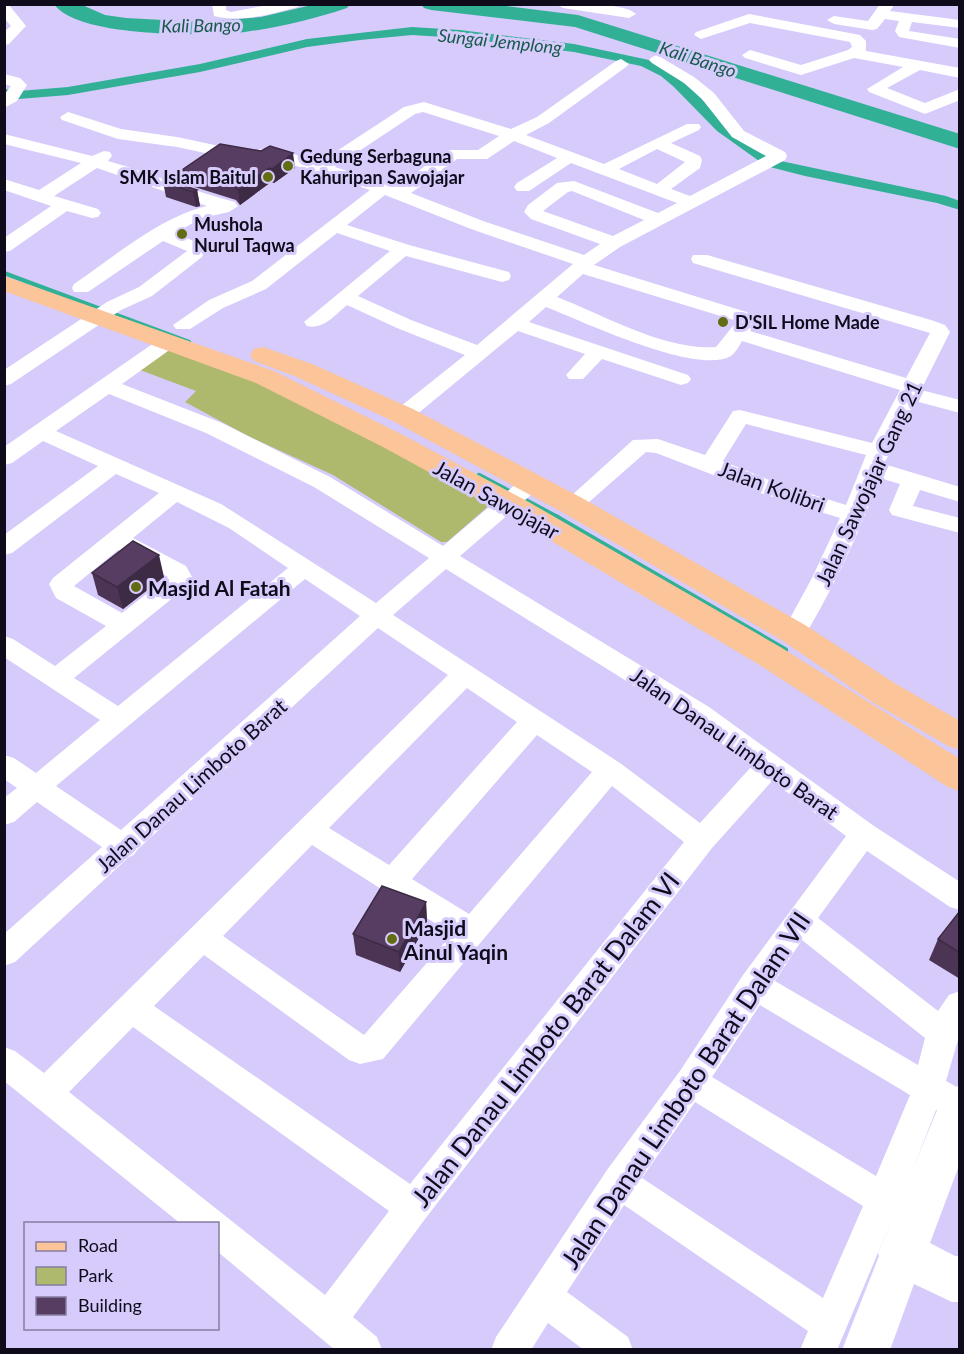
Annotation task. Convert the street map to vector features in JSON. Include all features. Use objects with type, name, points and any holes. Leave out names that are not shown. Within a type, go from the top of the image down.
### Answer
[{"type":"main road","name":"Jalan Sawojajar","points":[[11,274],[81,288],[109,310]]},
{"type":"main road","name":"Jalan Sawojajar","points":[[11,274],[176,333],[206,346],[393,441],[517,494],[573,505],[794,633],[884,693],[960,737]]},
{"type":"main road","name":"Jalan Sawojajar","points":[[206,346],[303,370],[403,415],[517,494],[960,777]]},
{"type":"street","points":[[219,4],[219,13],[231,16],[293,4]]},
{"type":"street","points":[[563,4],[629,14]]},
{"type":"street","points":[[836,6],[852,9]]},
{"type":"street","points":[[4,8],[19,26],[4,41]]},
{"type":"street","points":[[721,13],[749,18],[872,26],[884,9],[907,17],[960,24]]},
{"type":"street","points":[[907,17],[902,31],[904,34],[960,44]]},
{"type":"street","points":[[701,35],[749,18]]},
{"type":"street","points":[[813,23],[858,40],[860,48],[853,53],[801,70],[750,55],[751,52],[777,43],[813,23]]},
{"type":"street","points":[[853,53],[960,73]]},
{"type":"street","points":[[403,415],[583,265],[614,243],[778,156],[738,134],[708,96],[689,80],[657,60]]},
{"type":"street","points":[[4,458],[108,386],[216,304],[259,285],[333,226],[453,154],[481,155],[512,135],[543,120],[621,64]]},
{"type":"street","points":[[916,66],[875,89],[925,109],[960,94]]},
{"type":"street","points":[[4,79],[16,82],[11,96]]},
{"type":"street","points":[[324,167],[410,110],[432,109],[512,135],[690,202]]},
{"type":"street","points":[[68,117],[105,131],[135,137],[177,142],[250,158],[262,152],[270,152],[324,167],[583,265],[746,318],[747,321],[728,348],[720,353],[687,350],[606,326],[586,314],[544,299]]},
{"type":"street","points":[[605,170],[657,142],[693,127]]},
{"type":"street","points":[[40,197],[135,137]]},
{"type":"street","points":[[4,139],[96,162],[226,207],[196,214],[161,234],[81,288]]},
{"type":"street","points":[[657,142],[694,160],[694,164],[659,190]]},
{"type":"street","points":[[523,187],[569,157]]},
{"type":"street","points":[[4,184],[92,213]]},
{"type":"street","points":[[614,243],[537,215],[533,212],[534,209],[563,187],[574,186],[657,219]]},
{"type":"street","points":[[4,247],[64,205]]},
{"type":"street","points":[[333,226],[403,249],[502,276]]},
{"type":"street","points":[[4,380],[196,253],[195,248],[161,234]]},
{"type":"street","points":[[314,322],[403,249]]},
{"type":"street","name":"Jalan Sawojajar Gang 21","points":[[700,259],[938,329],[940,332],[875,460],[854,515],[824,578],[794,633]]},
{"type":"street","points":[[345,297],[404,324],[479,353]]},
{"type":"street","points":[[515,324],[673,377],[687,350]]},
{"type":"street","points":[[738,333],[960,407]]},
{"type":"street","points":[[576,375],[598,352]]},
{"type":"street","points":[[108,386],[214,428],[272,456],[322,482],[445,556]]},
{"type":"street","name":"Jalan Kolibri","points":[[854,515],[771,489],[710,464],[740,416],[875,460]]},
{"type":"street","points":[[41,432],[229,518],[610,770],[702,840]]},
{"type":"street","points":[[573,505],[641,445],[658,446],[710,464]]},
{"type":"street","points":[[875,460],[913,481],[960,495]]},
{"type":"street","points":[[4,547],[114,465]]},
{"type":"street","points":[[913,481],[900,510],[960,526]]},
{"type":"street","points":[[123,624],[60,587],[64,580],[175,492]]},
{"type":"street","name":"Jalan Danau Limboto Barat","points":[[4,953],[124,847],[376,616],[517,494]]},
{"type":"street","points":[[57,678],[177,582],[180,574],[116,539]]},
{"type":"street","name":"Jalan Danau Limboto Barat","points":[[445,556],[700,714],[864,834],[960,898]]},
{"type":"street","points":[[4,814],[303,568]]},
{"type":"street","points":[[4,645],[118,719]]},
{"type":"street","points":[[46,1093],[203,939],[465,674]]},
{"type":"street","points":[[392,882],[535,719]]},
{"type":"street","points":[[4,765],[124,847]]},
{"type":"street","name":"Jalan Danau Limboto Barat Dalam VI","points":[[329,1319],[413,1207],[702,840],[769,766]]},
{"type":"street","points":[[203,939],[360,1050],[369,1050],[610,770]]},
{"type":"street","points":[[310,830],[472,931]]},
{"type":"street","name":"Jalan Danau Limboto Barat Dalam VII","points":[[509,1350],[619,1182],[691,1082],[754,985],[799,920],[864,834]]},
{"type":"street","points":[[619,1182],[838,1341],[888,1247],[949,1100],[951,1019],[799,920]]},
{"type":"street","points":[[754,985],[949,1100]]},
{"type":"street","points":[[132,1008],[413,1207]]},
{"type":"street","points":[[4,1060],[207,1222]]},
{"type":"street","points":[[691,1082],[888,1247],[952,1279],[960,1279]]},
{"type":"street","points":[[219,1231],[364,1350]]},
{"type":"street","points":[[545,1298],[615,1350]]},
{"type":"green space","points":[[170,347],[242,373],[492,503],[447,542],[441,542],[333,475],[248,436],[185,402],[196,391],[140,370]]},
{"type":"building","points":[[220,144],[261,151],[270,146],[293,153],[238,190],[234,185],[182,170]]},
{"type":"building","points":[[166,180],[197,190],[193,192],[163,182]]},
{"type":"building","points":[[133,541],[159,555],[117,587],[92,573]]},
{"type":"building","points":[[382,886],[426,902],[399,952],[353,934]]},
{"type":"building","points":[[960,911],[960,953],[938,939]]},
{"type":"waterway","name":"Kali Bango","points":[[64,4],[89,17],[113,23],[201,28],[261,23],[340,4]]},
{"type":"waterway","name":"Kali Bango","points":[[431,4],[578,21],[960,142]]},
{"type":"waterway","name":"Sungai Jemplong","points":[[4,93],[19,95],[68,91],[200,68],[307,43],[360,36],[412,31],[460,34],[574,48],[645,63],[665,73],[679,84],[722,128],[771,163],[941,199],[960,206]]},
{"type":"waterway","points":[[4,273],[189,342]]},
{"type":"waterway","points":[[479,475],[559,518]]},
{"type":"waterway","points":[[556,517],[785,650]]},
{"type":"place","name":"Gedung Serbaguna Kahuripan Sawojajar","points":[[288,166]]},
{"type":"place","name":"SMK Islam Baitul","points":[[268,177]]},
{"type":"place","name":"Mushola Nurul Taqwa","points":[[182,234]]},
{"type":"place","name":"D'SIL Home Made","points":[[723,322]]},
{"type":"place","name":"Masjid Al Fatah","points":[[136,587]]},
{"type":"place","name":"Masjid Ainul Yaqin","points":[[392,939]]}]
